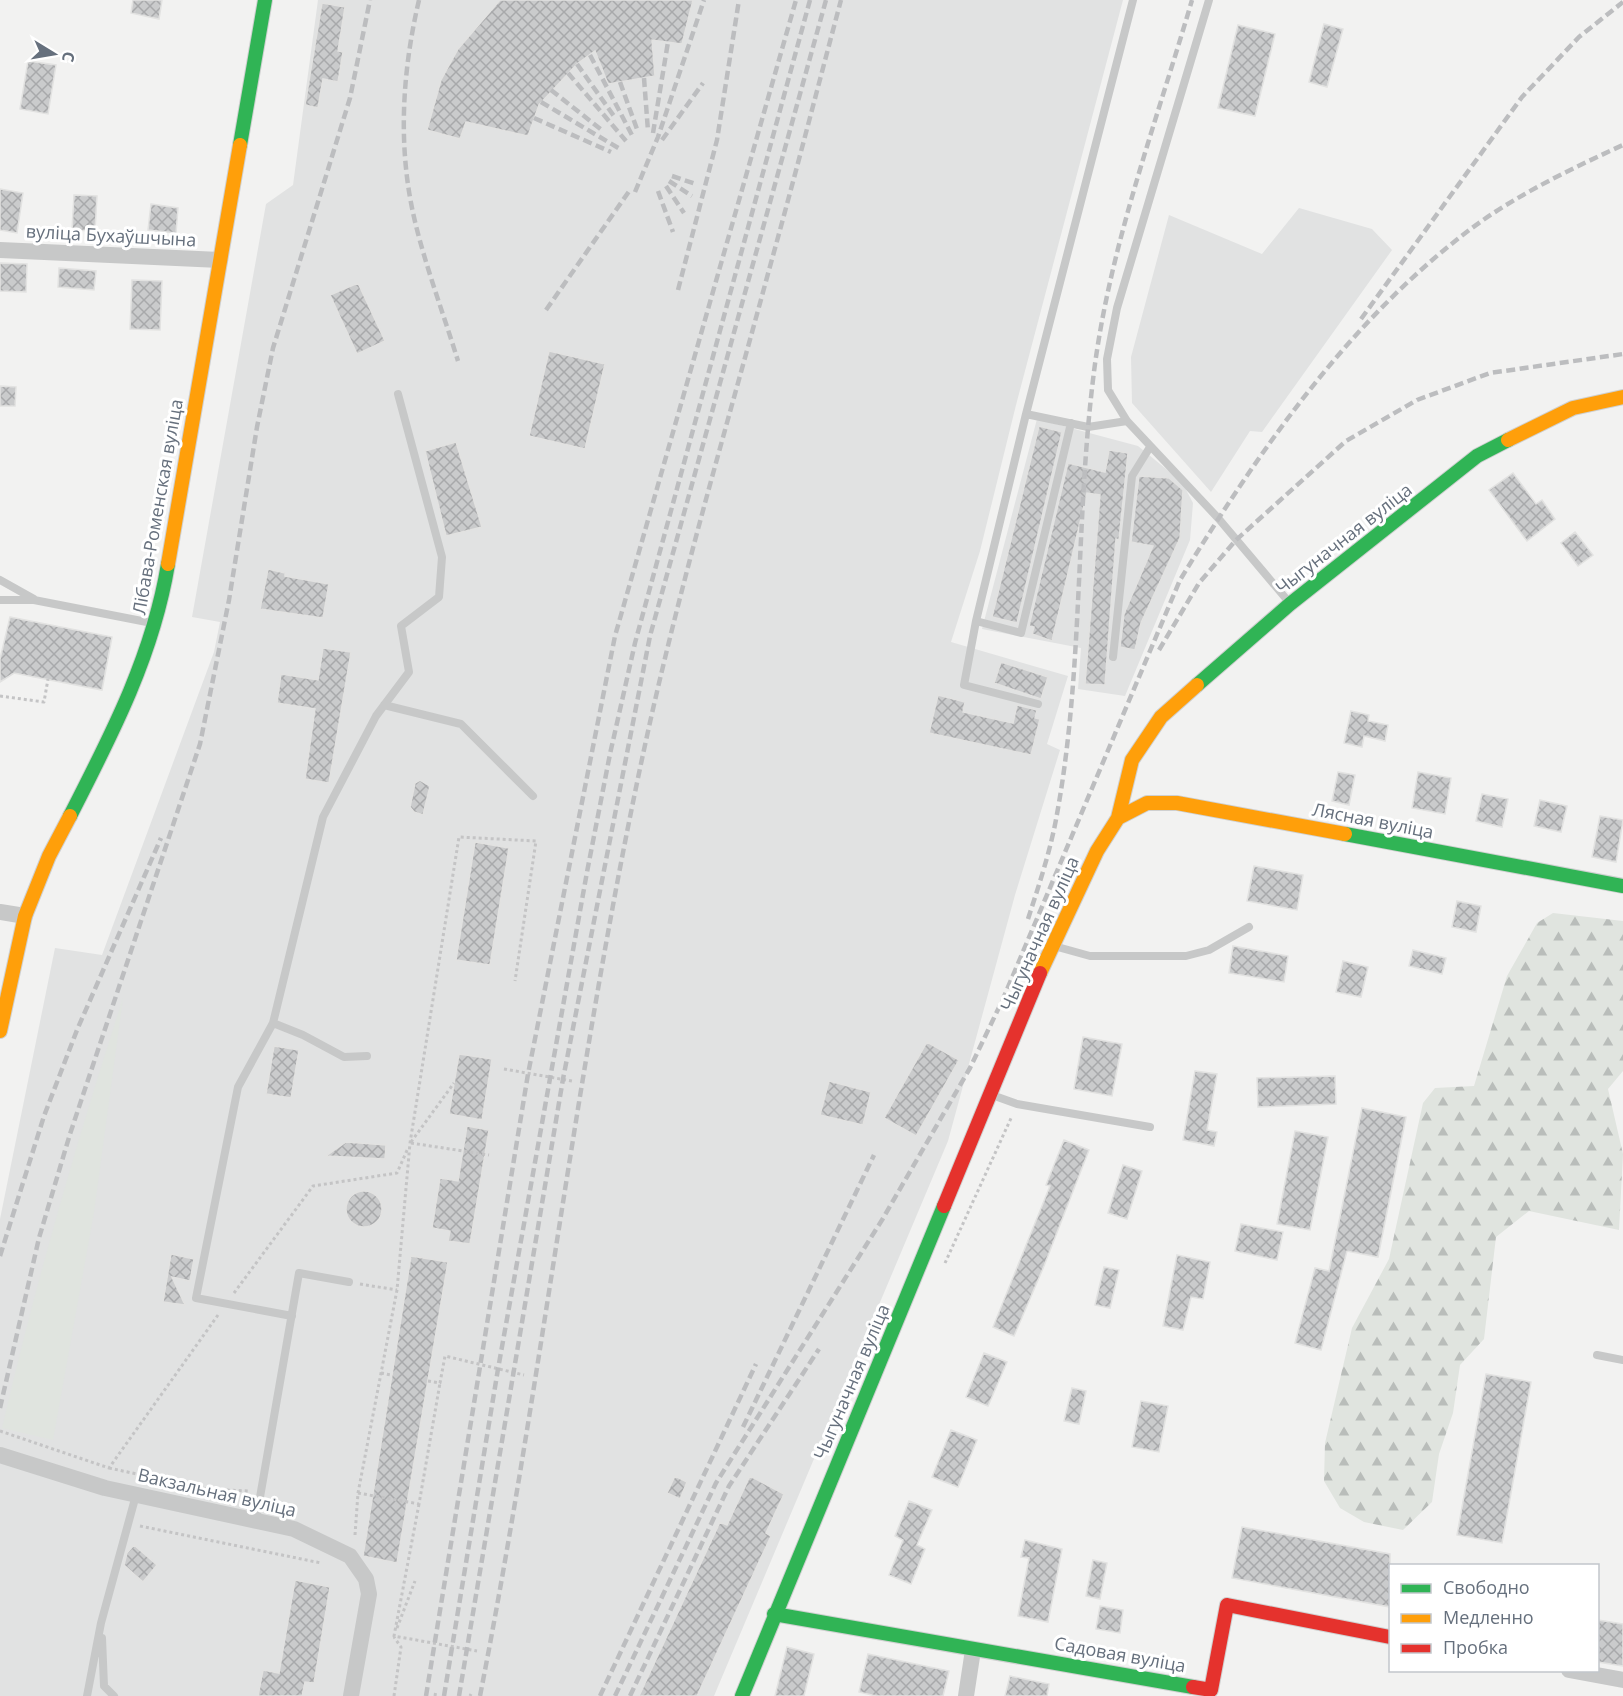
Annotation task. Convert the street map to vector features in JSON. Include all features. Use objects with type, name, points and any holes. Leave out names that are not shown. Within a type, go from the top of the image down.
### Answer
[{"type":"main road","name":"Лібава-Роменская вуліца","points":[[0,1031],[25,916],[49,855],[121,717],[161,606],[265,0]]},
{"type":"main road","name":"Чыгуначная вуліца","points":[[742,1696],[1052,945],[1097,850],[1118,818],[1132,760],[1161,717],[1290,604],[1478,456],[1573,408],[1623,397]]},
{"type":"main road","name":"Лясная вуліца","points":[[1118,818],[1147,803],[1177,803],[1623,886]]},
{"type":"main road","name":"Садовая вуліца","points":[[774,1614],[1211,1690],[1227,1605],[1389,1637]]},
{"type":"street","name":"вуліца Бухаўшчына","points":[[0,250],[220,260]]},
{"type":"street","points":[[0,912],[25,916]]},
{"type":"street","name":"Вакзальная вуліца","points":[[0,1455],[65,1477],[136,1495],[294,1529],[336,1547],[350,1556],[366,1580],[369,1594],[351,1696]]},
{"type":"street","points":[[966,1696],[973,1650]]},
{"type":"street","points":[[1575,1672],[1623,1680]]},
{"type":"lane","points":[[1038,704],[964,685],[976,621],[1026,414],[1133,0]]},
{"type":"lane","points":[[1209,0],[1117,308],[1107,358],[1108,390],[1127,421],[1218,519],[1290,604]]},
{"type":"lane","points":[[292,1316],[196,1298],[238,1087],[273,1023],[323,817],[384,705],[409,672],[401,626],[439,597],[442,557],[399,394]]},
{"type":"lane","points":[[1026,414],[1088,427],[1127,421]]},
{"type":"lane","points":[[976,621],[1021,633],[1071,423]]},
{"type":"lane","points":[[1113,657],[1132,476],[1150,447]]},
{"type":"lane","points":[[0,580],[34,600]]},
{"type":"lane","points":[[0,600],[34,600],[155,623]]},
{"type":"lane","points":[[384,705],[461,724],[533,796]]},
{"type":"lane","points":[[1052,945],[1090,956],[1186,956],[1209,950],[1249,927]]},
{"type":"lane","points":[[273,1023],[303,1035],[344,1057],[367,1056]]},
{"type":"lane","points":[[991,1094],[1017,1104],[1150,1127]]},
{"type":"lane","points":[[256,1520],[299,1273],[349,1282]]},
{"type":"lane","points":[[1597,1355],[1623,1359]]},
{"type":"lane","points":[[87,1696],[101,1623],[136,1495]]},
{"type":"lane","points":[[101,1623],[104,1686],[114,1696]]},
{"type":"path","points":[[0,696],[44,702],[48,679]]},
{"type":"path","points":[[356,1535],[358,1493],[397,1290],[410,1143],[459,837],[536,841],[515,981]]},
{"type":"path","points":[[504,1069],[572,1081]]},
{"type":"path","points":[[410,1143],[489,1155]]},
{"type":"path","points":[[349,1282],[397,1290]]},
{"type":"path","points":[[394,1696],[401,1647],[394,1636],[445,1356],[524,1375]]},
{"type":"path","points":[[381,1373],[392,1375]]},
{"type":"path","points":[[428,1381],[440,1383]]},
{"type":"path","points":[[109,1468],[206,1489],[261,1491]]},
{"type":"path","points":[[358,1493],[419,1504]]},
{"type":"path","points":[[138,1526],[326,1564]]},
{"type":"path","points":[[394,1636],[415,1581]]},
{"type":"path","points":[[394,1636],[477,1651]]},
{"type":"path","points":[[435,1696],[436,1690]]},
{"type":"shaded area","points":[[318,0],[1123,0],[1016,405],[980,551],[951,642],[1068,676],[1047,744],[1060,750],[1015,895],[948,1141],[714,1696],[0,1696],[0,1219],[55,948],[102,955],[214,652],[220,622],[192,617],[266,204],[293,185]]},
{"type":"shaded area","points":[[1299,208],[1372,229],[1392,250],[1262,432],[1250,431],[1211,492],[1132,403],[1131,357],[1169,215],[1262,254]]},
{"type":"shaded area","points":[[1037,419],[1138,446],[1182,482],[1193,503],[1190,540],[1125,696],[1078,689],[1081,648],[982,629]]},
{"type":"green space","points":[[1553,913],[1623,921],[1623,1071],[1608,1089],[1623,1154],[1619,1230],[1529,1211],[1496,1237],[1484,1339],[1460,1365],[1453,1413],[1439,1454],[1432,1502],[1403,1530],[1364,1522],[1340,1508],[1324,1481],[1325,1443],[1352,1328],[1389,1259],[1423,1103],[1435,1088],[1474,1086],[1507,976],[1537,923]]},
{"type":"green space","points":[[123,998],[94,1212],[53,1440],[2,1428],[58,1212]]},
{"type":"building","points":[[133,0],[162,0],[159,19],[131,13]]},
{"type":"building","points":[[500,0],[693,0],[682,44],[652,40],[655,76],[608,84],[595,51],[577,64],[539,105],[528,136],[466,122],[460,139],[427,130],[441,80],[458,49]]},
{"type":"building","points":[[322,3],[345,7],[338,51],[343,52],[338,82],[323,79],[318,108],[305,105]]},
{"type":"building","points":[[1324,24],[1343,29],[1327,87],[1309,82]]},
{"type":"building","points":[[1238,25],[1275,34],[1255,116],[1218,108]]},
{"type":"building","points":[[28,61],[56,65],[48,114],[20,109]]},
{"type":"building","points":[[0,189],[23,193],[17,233],[0,230]]},
{"type":"building","points":[[74,195],[97,196],[95,231],[72,230]]},
{"type":"building","points":[[151,204],[178,208],[176,233],[148,230]]},
{"type":"building","points":[[0,263],[27,264],[26,292],[0,291]]},
{"type":"building","points":[[59,268],[96,271],[94,290],[58,287]]},
{"type":"building","points":[[132,280],[162,281],[160,330],[130,329]]},
{"type":"building","points":[[358,283],[385,341],[357,354],[330,295]]},
{"type":"building","points":[[549,351],[605,364],[585,449],[529,436]]},
{"type":"building","points":[[0,386],[16,387],[15,406],[0,406]]},
{"type":"building","points":[[1039,426],[1062,432],[1017,623],[992,617]]},
{"type":"building","points":[[456,442],[482,527],[446,536],[425,451]]},
{"type":"building","points":[[1109,450],[1128,453],[1119,540],[1116,539],[1105,685],[1085,684],[1100,495],[1087,493],[1052,641],[1032,634],[1034,627],[1029,626],[1068,463],[1105,472]]},
{"type":"building","points":[[1513,473],[1536,504],[1542,500],[1555,519],[1527,541],[1489,490]]},
{"type":"building","points":[[1139,476],[1169,478],[1183,490],[1180,538],[1141,623],[1135,650],[1120,647],[1124,614],[1153,546],[1131,542]]},
{"type":"building","points":[[1575,532],[1593,555],[1578,566],[1561,543]]},
{"type":"building","points":[[268,569],[285,573],[285,576],[329,584],[323,618],[260,609]]},
{"type":"building","points":[[10,617],[112,637],[102,690],[14,673],[0,682],[0,659]]},
{"type":"building","points":[[323,648],[351,652],[329,783],[305,779],[315,709],[277,703],[281,674],[318,680]]},
{"type":"building","points":[[1001,662],[1048,677],[1041,699],[994,683]]},
{"type":"building","points":[[938,695],[965,702],[963,712],[1013,723],[1017,705],[1037,710],[1035,718],[1040,719],[1031,755],[929,733]]},
{"type":"building","points":[[1351,711],[1369,715],[1368,721],[1388,725],[1385,741],[1364,736],[1362,747],[1344,743]]},
{"type":"building","points":[[1338,772],[1355,775],[1349,805],[1332,801]]},
{"type":"building","points":[[1418,772],[1451,778],[1445,814],[1412,808]]},
{"type":"building","points":[[420,780],[430,786],[423,815],[414,812],[410,807],[415,783]]},
{"type":"building","points":[[1482,794],[1508,799],[1502,827],[1476,821]]},
{"type":"building","points":[[1540,800],[1567,806],[1561,832],[1534,826]]},
{"type":"building","points":[[1600,816],[1623,820],[1616,862],[1592,857]]},
{"type":"building","points":[[475,842],[509,848],[490,965],[456,960]]},
{"type":"building","points":[[1254,866],[1303,875],[1297,910],[1247,901]]},
{"type":"building","points":[[1457,901],[1481,906],[1476,932],[1452,927]]},
{"type":"building","points":[[1233,946],[1288,956],[1284,982],[1229,973]]},
{"type":"building","points":[[1413,950],[1446,958],[1442,974],[1409,966]]},
{"type":"building","points":[[1343,961],[1368,967],[1361,997],[1336,992]]},
{"type":"building","points":[[1083,1037],[1122,1044],[1112,1096],[1074,1089]]},
{"type":"building","points":[[927,1042],[959,1060],[916,1136],[884,1118]]},
{"type":"building","points":[[274,1046],[299,1050],[291,1098],[266,1094]]},
{"type":"building","points":[[459,1054],[492,1059],[482,1120],[449,1114]]},
{"type":"building","points":[[1195,1071],[1217,1074],[1207,1130],[1217,1132],[1214,1146],[1183,1140]]},
{"type":"building","points":[[1335,1076],[1336,1104],[1258,1107],[1257,1078]]},
{"type":"building","points":[[829,1081],[871,1092],[863,1125],[820,1115]]},
{"type":"building","points":[[1362,1108],[1406,1117],[1378,1257],[1347,1251],[1321,1350],[1295,1343],[1315,1268],[1329,1271]]},
{"type":"building","points":[[467,1126],[489,1130],[470,1244],[448,1241],[450,1231],[432,1228],[440,1178],[458,1181]]},
{"type":"building","points":[[1295,1131],[1328,1137],[1310,1230],[1277,1224]]},
{"type":"building","points":[[1064,1140],[1089,1150],[1014,1336],[993,1327],[1050,1186],[1046,1185]]},
{"type":"building","points":[[346,1142],[386,1145],[385,1159],[326,1156]]},
{"type":"building","points":[[1123,1165],[1142,1171],[1127,1219],[1108,1213]]},
{"type":"building","points":[[364,1191],[377,1196],[382,1209],[377,1222],[364,1227],[351,1222],[346,1209],[351,1196]]},
{"type":"building","points":[[1241,1224],[1283,1232],[1277,1260],[1235,1251]]},
{"type":"building","points":[[171,1254],[194,1259],[190,1281],[172,1277],[185,1305],[163,1302]]},
{"type":"building","points":[[1177,1255],[1210,1262],[1203,1299],[1191,1297],[1183,1330],[1163,1326]]},
{"type":"building","points":[[411,1256],[448,1262],[397,1563],[363,1556]]},
{"type":"building","points":[[1104,1267],[1119,1270],[1110,1308],[1095,1305]]},
{"type":"building","points":[[984,1353],[1007,1362],[988,1406],[966,1397]]},
{"type":"building","points":[[1486,1374],[1531,1382],[1502,1543],[1457,1535]]},
{"type":"building","points":[[1072,1388],[1086,1391],[1079,1424],[1064,1421]]},
{"type":"building","points":[[1141,1401],[1168,1406],[1159,1452],[1132,1447]]},
{"type":"building","points":[[951,1430],[977,1440],[958,1487],[932,1477]]},
{"type":"building","points":[[675,1476],[687,1482],[680,1499],[667,1493]]},
{"type":"building","points":[[750,1476],[784,1494],[766,1533],[771,1536],[697,1696],[639,1696],[720,1522],[727,1525]]},
{"type":"building","points":[[909,1501],[932,1510],[917,1545],[925,1549],[911,1584],[889,1575],[903,1540],[895,1536]]},
{"type":"building","points":[[1242,1527],[1390,1554],[1389,1607],[1232,1578]]},
{"type":"building","points":[[1025,1540],[1062,1549],[1048,1622],[1018,1616],[1029,1558],[1021,1557]]},
{"type":"building","points":[[134,1545],[157,1565],[143,1582],[124,1565],[127,1553]]},
{"type":"building","points":[[1093,1560],[1107,1563],[1100,1599],[1086,1596]]},
{"type":"building","points":[[295,1580],[330,1587],[314,1683],[305,1682],[302,1696],[258,1696],[263,1670],[279,1673]]},
{"type":"building","points":[[1100,1606],[1123,1610],[1120,1633],[1096,1629]]},
{"type":"building","points":[[1599,1620],[1623,1624],[1623,1666],[1599,1662]]},
{"type":"building","points":[[787,1647],[814,1654],[804,1696],[775,1696]]},
{"type":"building","points":[[868,1654],[949,1671],[943,1696],[876,1696],[859,1692]]},
{"type":"building","points":[[1010,1676],[1049,1684],[1047,1696],[1005,1696]]},
{"type":"railway","points":[[0,1408],[39,1238],[70,1134],[200,744],[229,600],[257,427],[273,348],[350,98],[370,0]]},
{"type":"railway","points":[[419,0],[406,78],[405,156],[412,208],[421,246],[458,361]]},
{"type":"railway","points":[[635,192],[658,137],[704,0]]},
{"type":"railway","points":[[678,290],[717,140],[739,0]]},
{"type":"railway","points":[[426,1696],[528,1074],[615,636],[796,0]]},
{"type":"railway","points":[[444,1696],[498,1369],[610,754],[635,643],[810,0]]},
{"type":"railway","points":[[459,1696],[563,1079],[650,636],[826,0]]},
{"type":"railway","points":[[480,1696],[522,1462],[597,992],[642,759],[686,575],[841,0]]},
{"type":"railway","points":[[1028,919],[1051,840],[1066,758],[1076,646],[1084,476],[1095,364],[1103,318],[1124,226],[1192,0]]},
{"type":"railway","points":[[1361,319],[1522,97],[1579,37],[1623,2]]},
{"type":"railway","points":[[653,133],[668,42]]},
{"type":"railway","points":[[590,55],[633,137]]},
{"type":"railway","points":[[577,64],[616,119]]},
{"type":"railway","points":[[568,73],[626,141]]},
{"type":"railway","points":[[644,78],[648,131]]},
{"type":"railway","points":[[620,82],[638,132]]},
{"type":"railway","points":[[662,140],[703,83]]},
{"type":"railway","points":[[551,90],[603,131]]},
{"type":"railway","points":[[541,102],[620,149]]},
{"type":"railway","points":[[534,118],[611,152]]},
{"type":"railway","points":[[615,1696],[716,1483],[882,1220],[970,1068],[1003,999],[1180,580],[1210,532],[1309,390],[1346,346],[1427,264],[1472,228],[1526,193],[1623,145]]},
{"type":"railway","points":[[672,176],[696,184]]},
{"type":"railway","points":[[669,181],[692,196]]},
{"type":"railway","points":[[666,186],[684,213]]},
{"type":"railway","points":[[546,310],[630,190]]},
{"type":"railway","points":[[658,191],[673,232]]},
{"type":"railway","points":[[1159,650],[1199,583],[1236,540],[1346,441],[1417,400],[1490,373],[1623,354]]},
{"type":"railway","points":[[0,1256],[44,1116],[77,1030],[161,838]]},
{"type":"railway","points":[[743,1427],[874,1155]]},
{"type":"railway","points":[[630,1696],[729,1486],[819,1349]]},
{"type":"railway","points":[[600,1696],[756,1364]]},
{"type":"traffic: fast","points":[[240,145],[265,0]]},
{"type":"traffic: fast","points":[[1197,685],[1290,604],[1477,456],[1508,440]]},
{"type":"traffic: fast","points":[[70,816],[129,693],[152,630],[168,564]]},
{"type":"traffic: fast","points":[[1345,834],[1623,886]]},
{"type":"traffic: fast","points":[[742,1696],[944,1206]]},
{"type":"traffic: fast","points":[[774,1614],[1193,1687]]},
{"type":"traffic: slow","points":[[168,564],[240,145]]},
{"type":"traffic: slow","points":[[1508,440],[1573,408],[1623,397]]},
{"type":"traffic: slow","points":[[1040,973],[1097,851],[1118,818],[1132,760],[1161,717],[1197,685]]},
{"type":"traffic: slow","points":[[1118,818],[1147,803],[1177,803],[1345,834]]},
{"type":"traffic: slow","points":[[0,1031],[25,916],[49,856],[70,816]]},
{"type":"traffic: jam","points":[[944,1206],[1040,973]]},
{"type":"traffic: jam","points":[[1193,1687],[1211,1690],[1227,1605],[1389,1637]]}]
